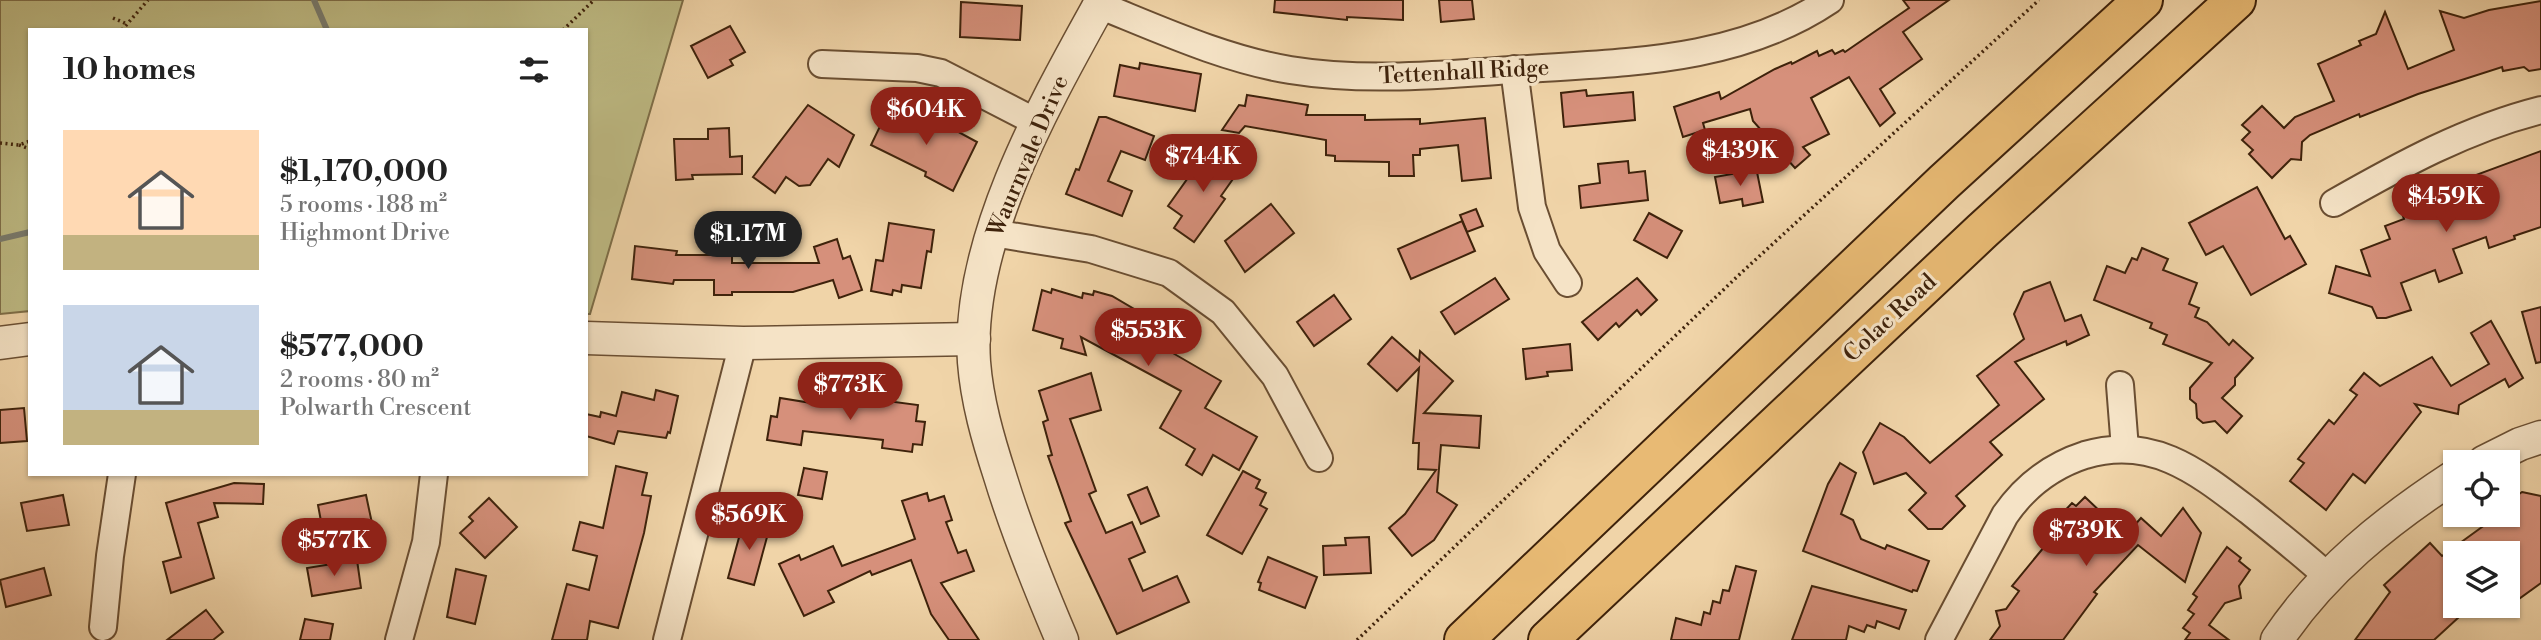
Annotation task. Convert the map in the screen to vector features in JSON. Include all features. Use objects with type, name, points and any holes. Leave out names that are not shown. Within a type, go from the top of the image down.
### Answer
[{"type":"highway","points":[[1464,640],[1944,182],[2143,0]]},
{"type":"highway","name":"Colac Road","points":[[1548,640],[1982,231],[2236,0]]},
{"type":"street","name":"Tettenhall Ridge","points":[[1100,3],[1184,39],[1245,60],[1308,73],[1398,77],[1656,60],[1708,52],[1787,25],[1829,0]]},
{"type":"street","name":"Waurnvale Drive","points":[[1062,640],[1024,550],[987,434],[974,363],[974,339],[981,275],[1011,183],[1038,123],[1100,3]]},
{"type":"street","points":[[822,64],[917,68],[941,73],[1038,123]]},
{"type":"street","points":[[1514,69],[1532,207],[1547,251],[1568,283]]},
{"type":"street","points":[[2334,203],[2434,148],[2478,130],[2541,110]]},
{"type":"street","points":[[993,233],[1091,249],[1169,273],[1223,312],[1258,355],[1275,376],[1319,458]]},
{"type":"street","points":[[0,343],[28,338]]},
{"type":"street","points":[[588,338],[743,342],[974,339]]},
{"type":"street","points":[[670,639],[743,342]]},
{"type":"street","points":[[2120,385],[2125,449]]},
{"type":"street","points":[[2508,450],[2541,437]]},
{"type":"street","points":[[1939,640],[2005,515],[2024,491],[2063,463],[2100,452],[2125,449],[2160,455],[2198,472],[2328,576]]},
{"type":"street","points":[[103,627],[122,476]]},
{"type":"street","points":[[399,640],[426,542],[434,476]]},
{"type":"street","points":[[2277,640],[2328,576],[2397,515],[2443,484]]},
{"type":"path","points":[[123,28],[148,0]]},
{"type":"path","points":[[565,28],[594,0]]},
{"type":"path","points":[[1357,640],[1741,273],[2039,0]]},
{"type":"path","points":[[113,18],[127,23]]},
{"type":"path","points":[[19,145],[28,142]]},
{"type":"path","points":[[0,143],[28,148]]},
{"type":"shaded area","points":[[0,0],[683,0],[590,314],[588,28],[28,28],[28,311],[0,314]]},
{"type":"building","points":[[1275,0],[1403,0],[1403,20],[1347,17],[1347,20],[1274,12]]},
{"type":"building","points":[[1439,0],[1472,0],[1474,19],[1441,22]]},
{"type":"building","points":[[1903,0],[1949,0],[1903,32],[1922,59],[1880,89],[1895,113],[1880,126],[1849,77],[1811,98],[1829,134],[1803,147],[1810,155],[1795,168],[1753,121],[1750,109],[1703,123],[1705,130],[1683,137],[1674,107],[1719,92],[1721,99],[1775,69],[1791,62],[1792,64],[1817,51],[1819,56],[1832,50],[1835,54],[1843,50],[1845,52],[1909,8]]},
{"type":"building","points":[[2541,1],[2541,69],[2529,71],[2524,67],[2503,71],[2502,67],[2418,94],[2360,117],[2359,114],[2310,135],[2302,142],[2301,160],[2291,159],[2272,178],[2249,154],[2253,150],[2242,140],[2250,132],[2242,125],[2262,106],[2284,128],[2295,117],[2334,101],[2318,64],[2361,45],[2359,41],[2376,34],[2385,12],[2408,69],[2454,50],[2440,11],[2464,18],[2489,10]]},
{"type":"building","points":[[961,2],[1022,6],[1020,40],[960,37]]},
{"type":"building","points":[[730,26],[745,52],[730,60],[733,65],[708,78],[691,46]]},
{"type":"building","points":[[1140,63],[1201,74],[1195,111],[1114,96],[1120,65],[1139,69]]},
{"type":"building","points":[[1586,90],[1587,96],[1633,92],[1635,120],[1564,127],[1561,93]]},
{"type":"building","points":[[1247,95],[1308,105],[1306,115],[1365,115],[1365,120],[1420,119],[1420,124],[1485,118],[1491,178],[1462,181],[1458,145],[1420,149],[1420,155],[1413,155],[1414,176],[1389,176],[1389,162],[1335,161],[1335,156],[1326,155],[1326,140],[1245,126],[1239,133],[1222,130],[1239,105],[1245,106]]},
{"type":"building","points":[[808,105],[854,135],[839,167],[828,159],[810,185],[799,186],[786,177],[775,193],[753,177]]},
{"type":"building","points":[[898,108],[939,128],[942,123],[977,142],[953,191],[925,176],[926,172],[871,145],[883,120],[891,124]]},
{"type":"building","points":[[1099,117],[1106,117],[1154,136],[1145,160],[1121,151],[1108,181],[1132,191],[1122,216],[1066,194],[1076,169],[1079,170]]},
{"type":"building","points":[[729,128],[730,157],[742,156],[742,174],[692,175],[693,179],[676,180],[674,139],[708,139],[708,129]]},
{"type":"building","points":[[1210,147],[1240,169],[1221,196],[1225,199],[1194,242],[1174,228],[1182,216],[1168,206]]},
{"type":"building","points":[[2541,151],[2541,227],[2489,248],[2486,237],[2453,249],[2462,273],[2439,282],[2435,270],[2401,283],[2411,310],[2386,318],[2377,318],[2372,307],[2329,293],[2336,266],[2370,276],[2361,250],[2390,239],[2385,226],[2404,219],[2403,216],[2443,202],[2438,189]]},
{"type":"building","points":[[1628,161],[1629,173],[1645,171],[1648,200],[1581,208],[1579,186],[1600,183],[1598,164]]},
{"type":"building","points":[[1757,172],[1763,202],[1743,206],[1742,199],[1720,203],[1715,177]]},
{"type":"building","points":[[2257,187],[2285,239],[2290,236],[2306,264],[2251,295],[2223,246],[2206,255],[2189,223]]},
{"type":"building","points":[[1271,204],[1294,233],[1245,272],[1225,241]]},
{"type":"building","points":[[1476,209],[1483,226],[1467,232],[1460,215]]},
{"type":"building","points":[[1649,213],[1682,231],[1667,258],[1634,240]]},
{"type":"building","points":[[1462,221],[1475,251],[1411,279],[1398,249]]},
{"type":"building","points":[[889,223],[934,230],[931,252],[927,251],[921,288],[902,285],[901,292],[893,290],[892,295],[871,291],[876,260],[883,261]]},
{"type":"building","points":[[837,239],[843,259],[850,256],[862,290],[839,298],[833,280],[793,292],[732,292],[732,295],[714,295],[714,280],[674,280],[673,284],[632,279],[635,246],[677,251],[676,255],[712,255],[713,248],[732,248],[732,263],[819,263],[814,247]]},
{"type":"building","points":[[2142,248],[2168,259],[2163,270],[2197,283],[2189,304],[2199,308],[2195,317],[2207,322],[2229,345],[2233,340],[2253,358],[2235,378],[2235,385],[2222,398],[2242,416],[2227,433],[2215,421],[2203,423],[2197,418],[2196,404],[2190,399],[2190,388],[2212,363],[2163,344],[2167,335],[2150,328],[2152,323],[2094,300],[2107,266],[2125,273],[2132,258],[2137,260]]},
{"type":"building","points":[[1495,278],[1509,299],[1455,334],[1441,312]]},
{"type":"building","points":[[1637,278],[1657,300],[1641,315],[1637,310],[1619,327],[1616,323],[1598,340],[1582,322]]},
{"type":"building","points":[[2050,282],[2065,321],[2081,315],[2089,335],[2067,345],[2066,341],[2015,362],[2044,399],[1990,442],[2002,455],[1956,496],[1965,506],[1942,529],[1928,529],[1909,510],[1926,493],[1906,473],[1874,484],[1863,452],[1880,423],[1904,437],[1930,463],[1999,405],[1977,376],[2024,339],[2014,314],[2024,292]]},
{"type":"building","points":[[1052,289],[1082,298],[1083,293],[1093,295],[1094,291],[1112,296],[1180,336],[1171,352],[1221,381],[1205,408],[1257,437],[1239,470],[1213,455],[1202,475],[1186,465],[1195,449],[1160,428],[1181,391],[1081,337],[1086,355],[1061,348],[1063,339],[1033,330],[1042,290],[1051,293]]},
{"type":"building","points":[[1334,295],[1351,319],[1314,346],[1297,322]]},
{"type":"building","points":[[2541,307],[2541,362],[2536,363],[2522,312]]},
{"type":"building","points":[[2491,321],[2523,378],[2509,387],[2505,379],[2459,405],[2458,414],[2415,404],[2421,412],[2365,483],[2353,474],[2326,510],[2290,481],[2304,463],[2298,459],[2329,420],[2334,424],[2357,395],[2350,390],[2364,373],[2380,386],[2432,357],[2451,386],[2489,364],[2471,333]]},
{"type":"building","points":[[1392,337],[1419,361],[1420,351],[1453,381],[1424,413],[1481,416],[1479,448],[1441,445],[1437,492],[1457,505],[1434,540],[1412,556],[1389,528],[1405,514],[1436,470],[1418,469],[1419,443],[1413,443],[1419,368],[1397,391],[1368,364]]},
{"type":"building","points":[[1570,344],[1572,370],[1547,372],[1548,376],[1526,379],[1523,349]]},
{"type":"building","points":[[1091,373],[1101,410],[1070,419],[1096,491],[1089,494],[1106,533],[1132,522],[1145,552],[1129,559],[1143,591],[1177,576],[1189,602],[1117,634],[1065,523],[1071,521],[1048,456],[1052,455],[1043,422],[1048,420],[1039,391]]},
{"type":"building","points":[[656,390],[678,396],[670,433],[668,432],[666,438],[618,431],[614,444],[588,437],[588,414],[600,417],[601,412],[616,416],[622,392],[654,400]]},
{"type":"building","points":[[849,396],[918,405],[916,421],[925,422],[922,445],[913,444],[912,452],[882,448],[883,440],[803,431],[801,445],[767,440],[771,416],[777,417],[780,398],[830,406],[830,402],[848,404]]},
{"type":"building","points":[[24,408],[27,441],[0,443],[0,410]]},
{"type":"building","points":[[1840,463],[1856,473],[1841,514],[1853,520],[1861,539],[1885,549],[1887,545],[1929,561],[1917,591],[1912,592],[1803,551],[1828,484]]},
{"type":"building","points":[[616,466],[647,473],[642,495],[651,496],[644,533],[618,628],[590,621],[587,640],[552,640],[567,584],[589,590],[597,556],[573,550],[580,522],[603,528]]},
{"type":"building","points":[[804,468],[827,472],[822,499],[798,495]]},
{"type":"building","points":[[1243,471],[1260,480],[1256,488],[1266,493],[1260,505],[1267,509],[1242,554],[1207,535]]},
{"type":"building","points":[[234,483],[264,484],[263,504],[214,503],[218,517],[198,523],[214,578],[171,593],[163,562],[181,557],[166,503]]},
{"type":"building","points":[[1147,487],[1159,516],[1141,524],[1128,495]]},
{"type":"building","points":[[927,493],[929,501],[944,496],[952,520],[946,522],[958,553],[966,550],[974,571],[941,583],[979,640],[949,640],[931,614],[911,560],[872,575],[870,571],[828,591],[834,602],[804,616],[779,564],[799,555],[801,560],[833,546],[842,566],[915,539],[902,501]]},
{"type":"building","points":[[2520,493],[2541,496],[2541,583],[2520,598],[2520,541],[2463,541],[2482,527],[2520,527]]},
{"type":"building","points":[[63,495],[69,525],[27,531],[21,503]]},
{"type":"building","points":[[366,495],[373,528],[352,532],[351,526],[323,532],[318,505]]},
{"type":"building","points":[[2085,497],[2106,517],[2113,510],[2132,528],[2141,518],[2161,536],[2183,508],[2201,533],[2185,582],[2138,545],[2094,592],[2097,594],[2063,640],[1990,640],[2000,626],[1996,611],[2006,609],[2019,591],[2012,586],[2049,541],[2042,535],[2072,503],[2076,506]]},
{"type":"building","points":[[489,498],[517,527],[485,558],[460,533],[473,521],[469,517]]},
{"type":"building","points":[[744,519],[770,526],[754,585],[728,578]]},
{"type":"building","points":[[1369,537],[1371,573],[1324,575],[1323,546],[1346,545],[1345,538]]},
{"type":"building","points":[[2430,543],[2442,556],[2443,618],[2458,618],[2434,640],[2355,640],[2390,592],[2384,585]]},
{"type":"building","points":[[2227,547],[2241,558],[2239,561],[2250,570],[2239,586],[2241,598],[2225,603],[2209,625],[2229,640],[2185,640],[2190,633],[2183,628],[2194,614],[2188,610],[2197,597],[2193,594]]},
{"type":"building","points":[[1268,557],[1317,577],[1305,608],[1259,590],[1261,583],[1258,582]]},
{"type":"building","points":[[357,560],[361,588],[312,596],[307,568]]},
{"type":"building","points":[[1736,566],[1756,571],[1739,640],[1671,640],[1676,618],[1701,625],[1704,612],[1710,614],[1713,601],[1720,603],[1723,590],[1729,591]]},
{"type":"building","points":[[44,568],[51,595],[6,607],[0,580]]},
{"type":"building","points":[[456,569],[486,576],[475,624],[447,617]]},
{"type":"building","points":[[1812,586],[1906,610],[1899,629],[1877,621],[1875,628],[1867,625],[1864,632],[1849,626],[1846,640],[1792,640]]},
{"type":"building","points":[[206,610],[223,632],[213,640],[167,640]]},
{"type":"building","points":[[305,619],[333,624],[330,640],[300,640]]},
{"type":"waterway","points":[[314,0],[326,28]]},
{"type":"waterway","points":[[0,239],[28,232]]}]
